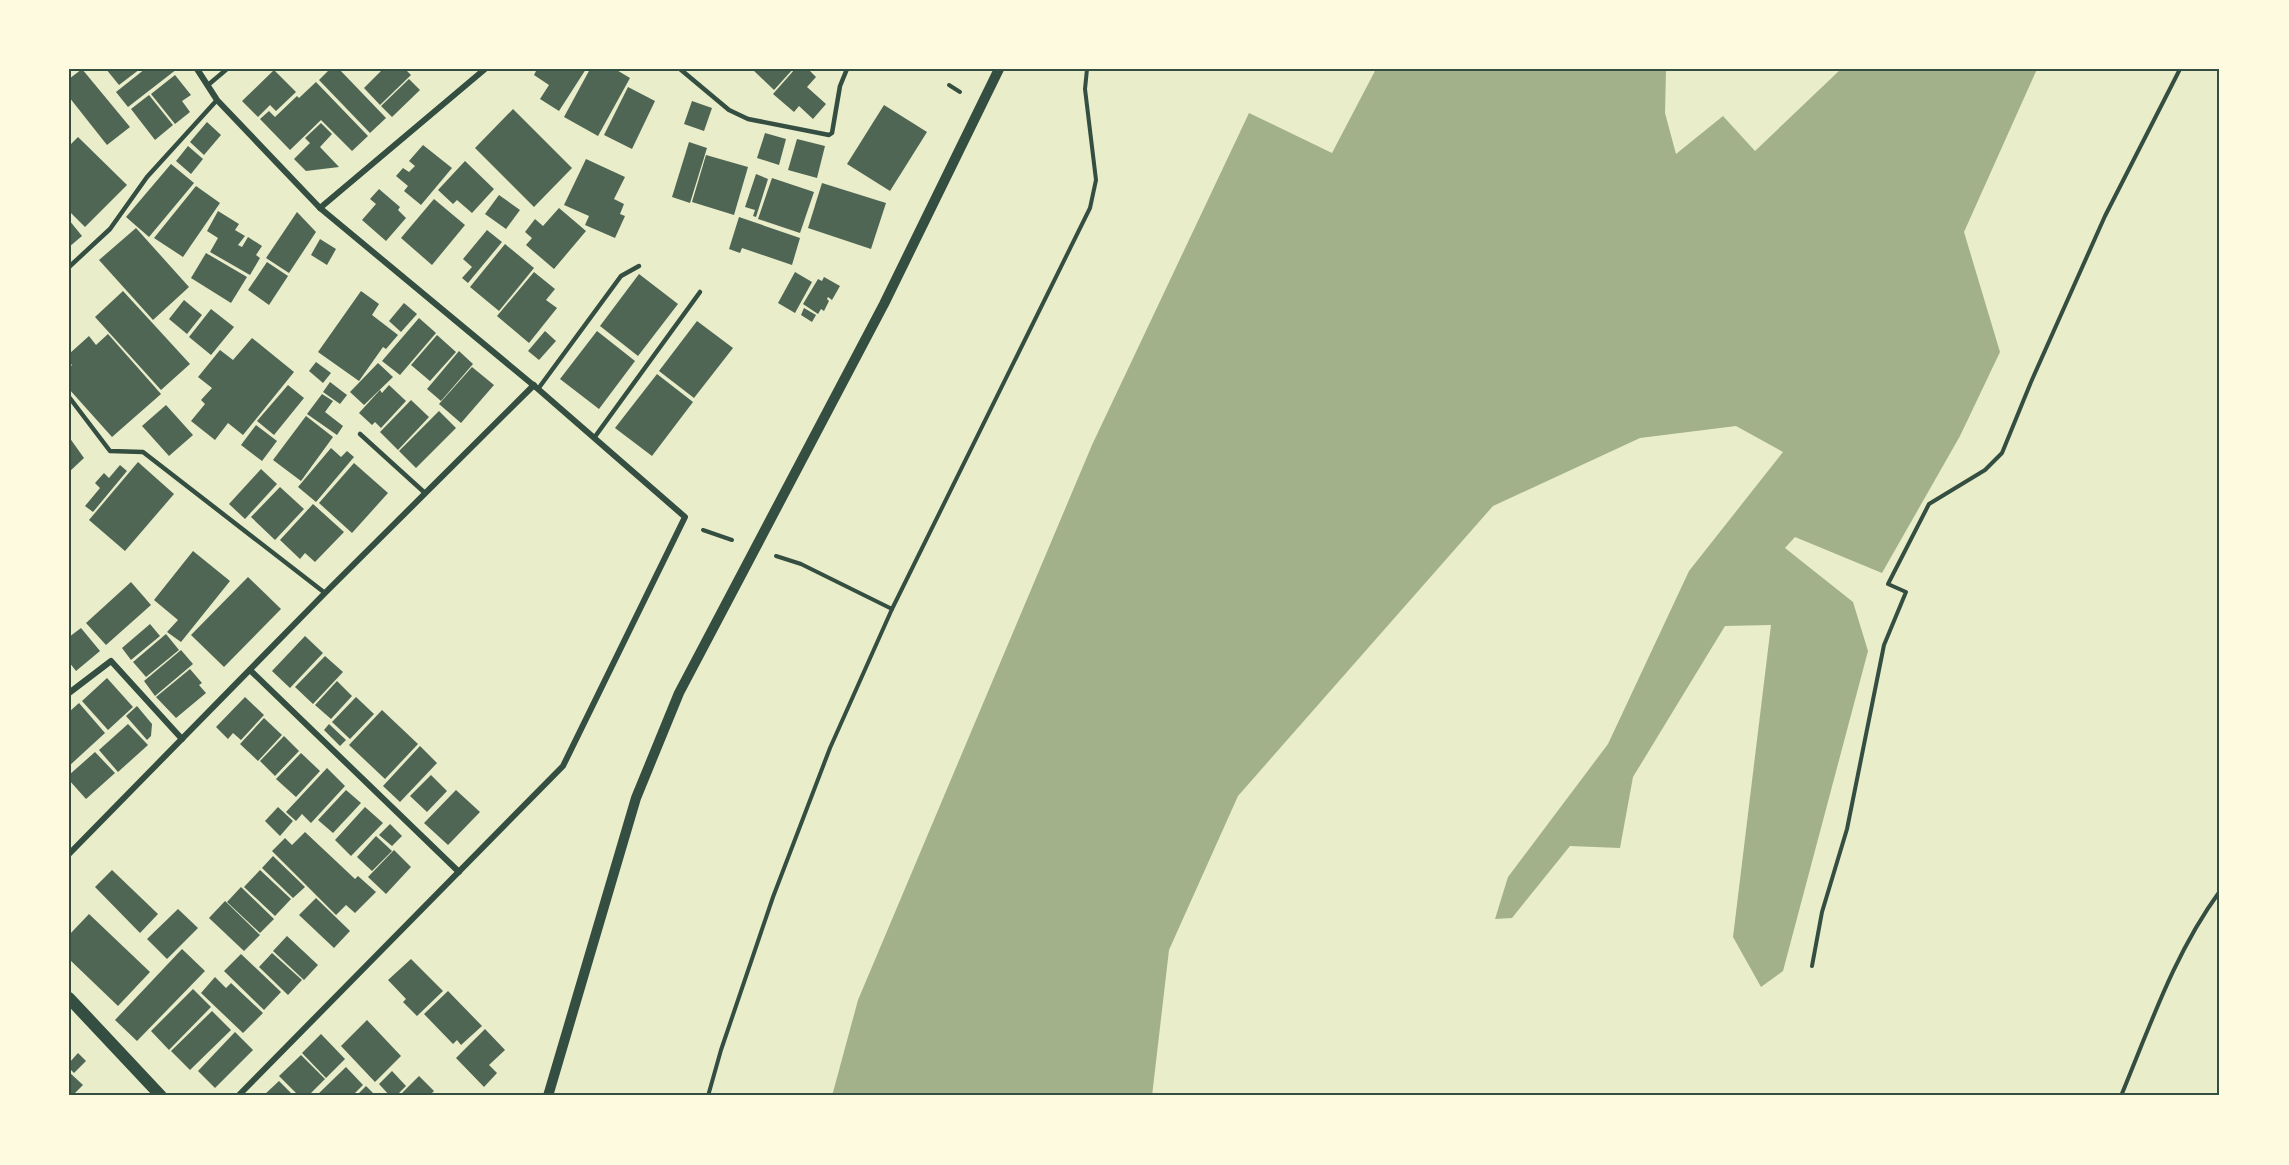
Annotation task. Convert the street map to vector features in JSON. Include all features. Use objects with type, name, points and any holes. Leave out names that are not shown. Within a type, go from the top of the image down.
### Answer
[{"type":"main road","points":[[69,998],[161,1096]]},
{"type":"street","points":[[196,69],[217,100],[320,208],[536,387],[685,517],[563,766],[238,1096]]},
{"type":"street","points":[[320,208],[485,69]]},
{"type":"street","points":[[548,1096],[636,798],[679,693],[884,304],[999,69]]},
{"type":"street","points":[[69,854],[425,493],[536,387]]},
{"type":"street","points":[[69,693],[111,661],[182,739]]},
{"type":"street","points":[[250,670],[459,872]]},
{"type":"lane","points":[[208,85],[226,69]]},
{"type":"lane","points":[[680,69],[729,110],[748,119],[829,135],[832,133],[840,86],[847,69]]},
{"type":"lane","points":[[69,267],[110,229],[147,177],[217,100]]},
{"type":"lane","points":[[536,387],[621,276],[639,266]]},
{"type":"lane","points":[[594,438],[700,292]]},
{"type":"lane","points":[[69,397],[110,451],[143,452],[325,593]]},
{"type":"lane","points":[[360,434],[425,493]]},
{"type":"path","points":[[708,1096],[721,1050],[773,897],[830,748],[892,609],[1090,208],[1096,180],[1085,89],[1087,69]]},
{"type":"path","points":[[1812,966],[1822,912],[1846,829],[1884,645],[1906,592],[1888,584],[1929,504],[1985,470],[2002,453],[2105,216],[2180,69]]},
{"type":"path","points":[[682,523],[754,548]]},
{"type":"path","points":[[801,564],[892,609]]},
{"type":"path","points":[[2121,1096],[2169,981],[2201,917],[2220,891]]},
{"type":"shaded area","points":[[1376,69],[1666,69],[1665,113],[1676,154],[1723,116],[1755,151],[1841,69],[2037,69],[1964,232],[2000,352],[1960,436],[1882,573],[1795,537],[1785,548],[1853,602],[1868,651],[1783,971],[1761,987],[1733,937],[1771,625],[1725,626],[1633,777],[1620,848],[1570,846],[1512,918],[1495,919],[1508,877],[1608,744],[1689,571],[1783,452],[1736,426],[1640,438],[1493,506],[1238,796],[1169,950],[1152,1096],[832,1096],[858,1000],[1092,445],[1249,113],[1332,153]]},
{"type":"building","points":[[82,69],[130,127],[107,145],[69,97],[69,79]]},
{"type":"building","points":[[106,69],[140,69],[119,85]]},
{"type":"building","points":[[145,69],[177,69],[128,107],[116,92]]},
{"type":"building","points":[[330,69],[339,69],[386,118],[370,133],[319,80]]},
{"type":"building","points":[[383,69],[405,69],[411,75],[380,105],[364,88]]},
{"type":"building","points":[[537,69],[586,69],[559,111],[540,99],[549,85],[534,75]]},
{"type":"building","points":[[590,69],[615,69],[630,78],[598,136],[564,117]]},
{"type":"building","points":[[752,69],[793,69],[774,90]]},
{"type":"building","points":[[795,69],[808,69],[816,77],[807,87],[826,104],[813,119],[799,106],[794,112],[773,94]]},
{"type":"building","points":[[274,70],[296,92],[276,111],[270,105],[258,117],[242,101]]},
{"type":"building","points":[[175,75],[191,95],[182,101],[190,112],[175,124],[151,94]]},
{"type":"building","points":[[409,79],[420,90],[392,117],[381,106]]},
{"type":"building","points":[[316,82],[368,136],[352,151],[321,120],[290,150],[260,119],[269,111],[275,117]]},
{"type":"building","points":[[628,87],[655,101],[632,149],[604,135]]},
{"type":"building","points":[[149,95],[173,125],[155,140],[131,109]]},
{"type":"building","points":[[692,101],[712,108],[704,131],[684,124]]},
{"type":"building","points":[[884,105],[927,132],[890,191],[847,164]]},
{"type":"building","points":[[513,109],[572,168],[534,207],[475,148]]},
{"type":"building","points":[[207,122],[221,135],[204,155],[190,142]]},
{"type":"building","points":[[321,123],[332,134],[320,147],[339,167],[306,171],[294,159],[310,143],[305,138]]},
{"type":"building","points":[[765,133],[786,139],[779,165],[757,158]]},
{"type":"building","points":[[78,137],[127,185],[85,227],[69,211],[69,146]]},
{"type":"building","points":[[797,139],[825,146],[817,178],[788,170]]},
{"type":"building","points":[[689,142],[707,148],[690,203],[672,197]]},
{"type":"building","points":[[423,145],[452,168],[421,205],[404,191],[408,186],[396,176],[403,168],[409,172],[415,166],[409,161]]},
{"type":"building","points":[[188,146],[203,159],[191,174],[176,161]]},
{"type":"building","points":[[706,155],[748,167],[734,215],[692,202]]},
{"type":"building","points":[[586,159],[625,177],[614,199],[624,204],[620,214],[625,216],[615,238],[585,225],[589,216],[564,205]]},
{"type":"building","points":[[465,161],[494,189],[472,213],[457,200],[453,204],[438,190]]},
{"type":"building","points":[[171,164],[194,183],[149,237],[126,217]]},
{"type":"building","points":[[756,174],[768,179],[756,217],[753,216],[755,210],[745,207]]},
{"type":"building","points":[[772,178],[814,192],[800,233],[758,219]]},
{"type":"building","points":[[822,183],[886,203],[871,249],[808,228]]},
{"type":"building","points":[[196,186],[220,203],[183,257],[154,238]]},
{"type":"building","points":[[379,189],[400,207],[398,210],[406,218],[386,241],[362,220],[376,204],[370,199]]},
{"type":"building","points":[[499,195],[520,210],[506,229],[485,214]]},
{"type":"building","points":[[434,199],[465,225],[432,265],[401,238]]},
{"type":"building","points":[[559,208],[586,231],[554,269],[526,245],[532,238],[525,232],[535,219],[543,226]]},
{"type":"building","points":[[218,211],[239,224],[235,230],[245,236],[238,245],[242,247],[248,237],[262,246],[256,255],[260,258],[250,275],[210,252],[218,238],[207,231]]},
{"type":"building","points":[[297,212],[316,232],[289,273],[266,258]]},
{"type":"building","points":[[739,217],[800,238],[792,265],[742,248],[740,253],[729,249]]},
{"type":"building","points":[[69,220],[82,236],[69,247]]},
{"type":"building","points":[[136,228],[189,287],[153,320],[99,260]]},
{"type":"building","points":[[487,230],[502,242],[468,283],[462,278],[472,267],[463,259]]},
{"type":"building","points":[[320,239],[336,249],[327,265],[311,255]]},
{"type":"building","points":[[505,244],[534,268],[499,311],[470,287]]},
{"type":"building","points":[[206,253],[247,277],[231,303],[191,278]]},
{"type":"building","points":[[267,262],[288,276],[269,305],[248,290]]},
{"type":"building","points":[[534,272],[555,289],[546,300],[557,308],[529,343],[497,316]]},
{"type":"building","points":[[795,272],[812,282],[795,313],[778,303]]},
{"type":"building","points":[[639,274],[678,304],[638,356],[600,326]]},
{"type":"building","points":[[824,277],[840,286],[832,300],[828,297],[829,301],[824,311],[821,309],[818,314],[803,304],[818,279],[822,281]]},
{"type":"building","points":[[123,291],[190,364],[161,390],[95,317]]},
{"type":"building","points":[[361,291],[379,304],[372,315],[398,335],[386,349],[383,347],[359,381],[318,352]]},
{"type":"building","points":[[184,300],[202,315],[187,334],[169,319]]},
{"type":"building","points":[[404,303],[417,314],[401,332],[389,321]]},
{"type":"building","points":[[804,308],[816,315],[812,322],[801,315]]},
{"type":"building","points":[[211,309],[234,327],[211,355],[189,337]]},
{"type":"building","points":[[419,318],[436,333],[400,375],[382,361]]},
{"type":"building","points":[[697,321],[733,348],[694,398],[659,371]]},
{"type":"building","points":[[545,331],[556,341],[539,360],[528,351]]},
{"type":"building","points":[[597,331],[635,361],[599,409],[560,379]]},
{"type":"building","points":[[108,334],[161,394],[112,437],[69,389],[69,368],[72,365],[69,362],[69,354],[89,336],[96,345]]},
{"type":"building","points":[[437,335],[456,352],[430,381],[411,365]]},
{"type":"building","points":[[252,338],[294,372],[243,435],[228,423],[215,440],[191,421],[205,404],[201,400],[212,388],[198,377],[220,350],[233,360]]},
{"type":"building","points":[[459,351],[473,364],[441,401],[427,389]]},
{"type":"building","points":[[316,362],[331,373],[323,383],[309,371]]},
{"type":"building","points":[[378,363],[393,377],[364,405],[350,392]]},
{"type":"building","points":[[472,367],[494,385],[461,423],[439,404]]},
{"type":"building","points":[[657,374],[693,402],[652,456],[615,428]]},
{"type":"building","points":[[330,382],[347,395],[340,404],[323,392]]},
{"type":"building","points":[[288,385],[304,398],[274,435],[257,421]]},
{"type":"building","points":[[389,385],[406,401],[381,428],[375,422],[372,425],[359,413],[380,390],[382,393]]},
{"type":"building","points":[[322,394],[333,401],[325,412],[343,426],[337,435],[307,414]]},
{"type":"building","points":[[411,400],[429,417],[398,450],[380,432]]},
{"type":"building","points":[[166,405],[193,435],[169,456],[142,426]]},
{"type":"building","points":[[439,411],[456,428],[416,468],[399,451]]},
{"type":"building","points":[[306,416],[333,437],[301,481],[273,460]]},
{"type":"building","points":[[256,425],[277,441],[262,461],[241,445]]},
{"type":"building","points":[[69,437],[84,458],[69,472]]},
{"type":"building","points":[[331,448],[341,457],[347,451],[354,457],[316,502],[298,487]]},
{"type":"building","points":[[138,462],[174,494],[125,551],[89,520]]},
{"type":"building","points":[[354,463],[388,493],[352,533],[319,503]]},
{"type":"building","points":[[120,465],[127,471],[93,512],[85,506],[100,488],[95,483],[104,473],[109,478]]},
{"type":"building","points":[[261,469],[277,484],[245,519],[229,504]]},
{"type":"building","points":[[280,487],[304,509],[275,540],[251,517]]},
{"type":"building","points":[[313,504],[344,532],[315,562],[305,553],[300,559],[280,540]]},
{"type":"building","points":[[193,551],[230,581],[181,642],[167,632],[178,620],[154,600]]},
{"type":"building","points":[[248,577],[281,609],[224,667],[191,635]]},
{"type":"building","points":[[131,582],[151,605],[106,645],[86,623]]},
{"type":"building","points":[[150,624],[160,636],[131,660],[122,648]]},
{"type":"building","points":[[81,628],[100,651],[76,671],[69,662],[69,637]]},
{"type":"building","points":[[166,634],[179,650],[146,677],[133,662]]},
{"type":"building","points":[[305,636],[323,653],[290,688],[272,671]]},
{"type":"building","points":[[181,650],[193,664],[155,696],[144,681]]},
{"type":"building","points":[[325,656],[343,672],[313,704],[295,687]]},
{"type":"building","points":[[190,669],[202,683],[199,685],[206,693],[176,718],[156,697]]},
{"type":"building","points":[[107,678],[133,707],[108,730],[82,701]]},
{"type":"building","points":[[337,681],[352,696],[331,719],[315,705]]},
{"type":"building","points":[[245,697],[264,715],[241,740],[233,733],[228,739],[216,727]]},
{"type":"building","points":[[356,697],[374,714],[350,739],[332,722]]},
{"type":"building","points":[[79,703],[105,733],[69,766],[69,712]]},
{"type":"building","points":[[137,706],[152,724],[151,736],[147,740],[126,716]]},
{"type":"building","points":[[382,710],[418,744],[385,779],[349,745]]},
{"type":"building","points":[[264,718],[282,735],[258,761],[240,744]]},
{"type":"building","points":[[128,724],[148,745],[118,772],[99,750]]},
{"type":"building","points":[[329,724],[346,740],[340,746],[324,730]]},
{"type":"building","points":[[284,736],[299,751],[275,776],[260,761]]},
{"type":"building","points":[[420,746],[437,763],[400,802],[383,786]]},
{"type":"building","points":[[95,752],[115,773],[86,799],[69,780],[69,775]]},
{"type":"building","points":[[301,753],[320,771],[296,797],[276,779]]},
{"type":"building","points":[[327,768],[345,786],[311,823],[302,814],[296,821],[286,812]]},
{"type":"building","points":[[431,775],[447,791],[427,812],[410,796]]},
{"type":"building","points":[[346,790],[361,803],[333,833],[318,820]]},
{"type":"building","points":[[456,790],[480,812],[448,845],[424,823]]},
{"type":"building","points":[[278,807],[293,821],[280,836],[265,821]]},
{"type":"building","points":[[365,807],[383,823],[351,856],[335,840]]},
{"type":"building","points":[[390,824],[402,836],[392,846],[379,835]]},
{"type":"building","points":[[305,832],[355,879],[358,876],[376,892],[355,913],[346,905],[336,915],[272,851],[285,838],[292,845]]},
{"type":"building","points":[[376,836],[392,851],[372,871],[357,857]]},
{"type":"building","points":[[394,850],[411,867],[386,894],[368,877]]},
{"type":"building","points":[[273,856],[305,887],[293,898],[262,868]]},
{"type":"building","points":[[112,870],[158,914],[140,933],[95,887]]},
{"type":"building","points":[[260,870],[291,899],[275,916],[244,887]]},
{"type":"building","points":[[241,887],[274,919],[260,933],[227,902]]},
{"type":"building","points":[[316,898],[350,931],[334,948],[299,915]]},
{"type":"building","points":[[225,901],[260,935],[244,951],[209,918]]},
{"type":"building","points":[[178,909],[198,928],[167,959],[147,939]]},
{"type":"building","points":[[89,914],[150,972],[118,1006],[69,959],[69,935]]},
{"type":"building","points":[[287,936],[318,965],[304,980],[273,951]]},
{"type":"building","points":[[182,949],[205,971],[137,1041],[115,1020]]},
{"type":"building","points":[[272,953],[302,980],[288,995],[259,967]]},
{"type":"building","points":[[241,954],[281,992],[264,1010],[224,971]]},
{"type":"building","points":[[411,959],[443,991],[417,1016],[403,1002],[406,999],[388,980]]},
{"type":"building","points":[[215,977],[226,988],[231,983],[263,1013],[243,1033],[201,993]]},
{"type":"building","points":[[193,989],[211,1007],[169,1050],[151,1031]]},
{"type":"building","points":[[448,991],[482,1026],[461,1045],[457,1040],[453,1044],[424,1014]]},
{"type":"building","points":[[212,1011],[231,1030],[190,1070],[171,1051]]},
{"type":"building","points":[[367,1020],[401,1056],[375,1082],[341,1046]]},
{"type":"building","points":[[485,1029],[505,1050],[489,1065],[497,1073],[484,1087],[456,1058]]},
{"type":"building","points":[[235,1032],[253,1050],[215,1088],[198,1071]]},
{"type":"building","points":[[321,1034],[345,1059],[326,1078],[302,1053]]},
{"type":"building","points":[[78,1053],[86,1061],[74,1073],[69,1068],[69,1063]]},
{"type":"building","points":[[301,1055],[325,1079],[308,1096],[299,1096],[279,1076]]},
{"type":"building","points":[[346,1067],[363,1085],[352,1096],[316,1096]]},
{"type":"building","points":[[392,1071],[406,1086],[396,1096],[390,1096],[379,1084]]},
{"type":"building","points":[[69,1072],[83,1085],[72,1096],[69,1096]]},
{"type":"building","points":[[419,1076],[434,1091],[429,1096],[399,1096]]},
{"type":"building","points":[[279,1081],[294,1096],[263,1096]]},
{"type":"building","points":[[366,1086],[376,1096],[356,1096]]}]
